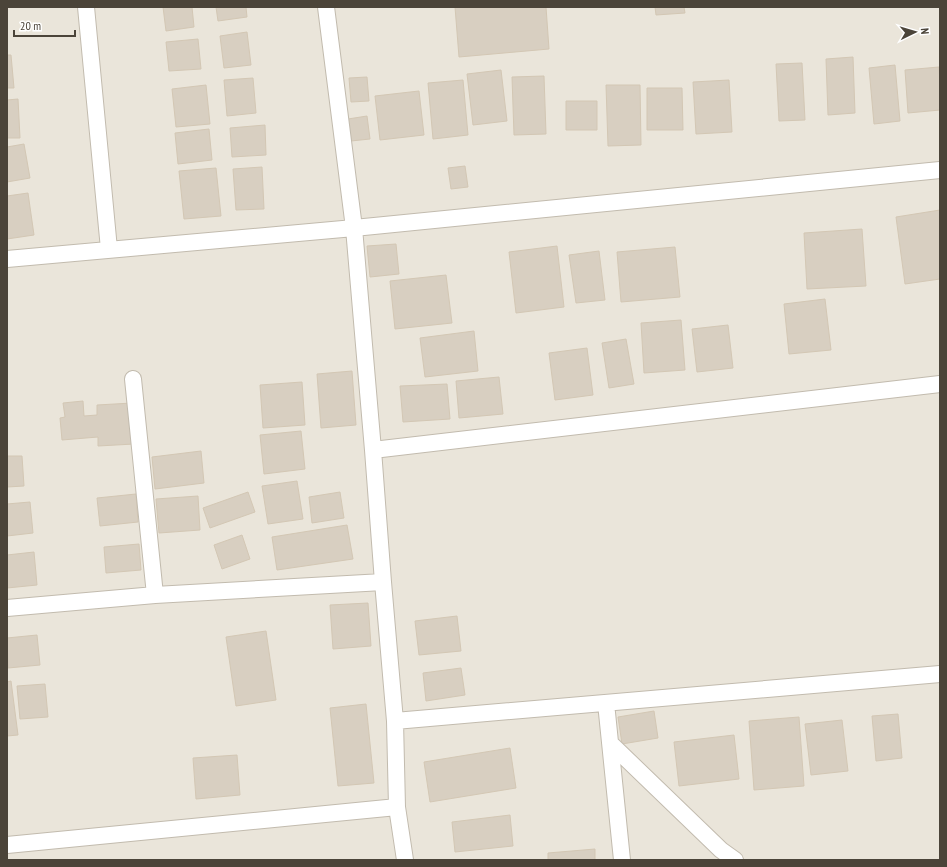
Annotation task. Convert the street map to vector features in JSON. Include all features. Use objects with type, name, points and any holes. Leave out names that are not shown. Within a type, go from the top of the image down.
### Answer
[{"type":"street","points":[[86,7],[109,249]]},
{"type":"street","points":[[326,7],[354,228],[396,721],[397,807],[405,860]]},
{"type":"street","points":[[7,259],[354,228],[940,170]]},
{"type":"street","points":[[133,379],[155,595]]},
{"type":"street","points":[[373,450],[940,384]]},
{"type":"street","points":[[7,608],[155,595],[383,582]]},
{"type":"street","points":[[396,721],[940,674]]},
{"type":"street","points":[[606,703],[622,860]]},
{"type":"street","points":[[610,743],[721,850],[735,860]]},
{"type":"street","points":[[7,844],[397,807]]},
{"type":"shaded area","points":[[7,7],[940,7],[940,860],[7,860]]},
{"type":"building","points":[[163,7],[192,7],[194,27],[166,31]]},
{"type":"building","points":[[216,7],[246,7],[247,17],[218,21]]},
{"type":"building","points":[[455,7],[546,7],[549,49],[459,57]]},
{"type":"building","points":[[655,7],[684,7],[685,13],[656,15]]},
{"type":"building","points":[[247,32],[251,65],[224,68],[220,36]]},
{"type":"building","points":[[198,39],[201,69],[169,71],[166,42]]},
{"type":"building","points":[[7,55],[11,55],[14,88],[7,88]]},
{"type":"building","points":[[853,57],[855,113],[828,115],[826,59]]},
{"type":"building","points":[[802,63],[805,120],[779,121],[776,64]]},
{"type":"building","points":[[895,65],[900,121],[874,124],[869,68]]},
{"type":"building","points":[[939,67],[940,110],[908,113],[905,70]]},
{"type":"building","points":[[501,70],[507,121],[473,125],[467,74]]},
{"type":"building","points":[[544,76],[546,134],[514,135],[512,77]]},
{"type":"building","points":[[367,77],[369,101],[351,102],[349,78]]},
{"type":"building","points":[[253,78],[256,113],[227,116],[224,80]]},
{"type":"building","points":[[463,80],[468,135],[433,139],[428,83]]},
{"type":"building","points":[[729,80],[732,132],[696,134],[693,82]]},
{"type":"building","points":[[206,85],[210,124],[176,127],[172,89]]},
{"type":"building","points":[[606,85],[640,85],[641,145],[608,146]]},
{"type":"building","points":[[647,88],[682,88],[683,130],[647,130]]},
{"type":"building","points":[[419,91],[424,135],[380,140],[375,96]]},
{"type":"building","points":[[18,99],[20,138],[7,138],[7,100]]},
{"type":"building","points":[[566,101],[597,101],[597,130],[566,130]]},
{"type":"building","points":[[367,116],[370,139],[351,141],[348,119]]},
{"type":"building","points":[[265,125],[266,155],[232,157],[230,128]]},
{"type":"building","points":[[209,129],[212,160],[178,164],[175,133]]},
{"type":"building","points":[[24,144],[30,178],[7,182],[7,147]]},
{"type":"building","points":[[465,166],[468,187],[451,189],[448,168]]},
{"type":"building","points":[[262,167],[264,209],[236,210],[233,169]]},
{"type":"building","points":[[216,168],[221,216],[184,219],[179,171]]},
{"type":"building","points":[[28,193],[34,235],[7,239],[7,196]]},
{"type":"building","points":[[940,210],[940,279],[905,284],[896,217]]},
{"type":"building","points":[[862,229],[866,286],[807,289],[804,233]]},
{"type":"building","points":[[396,244],[399,274],[370,277],[367,246]]},
{"type":"building","points":[[557,246],[564,307],[516,313],[509,252]]},
{"type":"building","points":[[675,247],[680,297],[621,302],[617,252]]},
{"type":"building","points":[[599,251],[605,300],[576,303],[569,255]]},
{"type":"building","points":[[446,275],[452,323],[395,329],[390,281]]},
{"type":"building","points":[[825,299],[831,350],[789,354],[784,304]]},
{"type":"building","points":[[681,320],[685,370],[644,373],[641,323]]},
{"type":"building","points":[[728,325],[733,368],[697,372],[692,329]]},
{"type":"building","points":[[474,331],[478,371],[425,377],[420,338]]},
{"type":"building","points":[[626,339],[634,384],[609,388],[602,343]]},
{"type":"building","points":[[587,348],[593,395],[555,400],[549,353]]},
{"type":"building","points":[[352,371],[356,425],[321,428],[317,374]]},
{"type":"building","points":[[499,377],[503,414],[459,418],[456,381]]},
{"type":"building","points":[[302,382],[305,425],[263,428],[260,385]]},
{"type":"building","points":[[447,384],[450,419],[403,422],[400,386]]},
{"type":"building","points":[[83,401],[84,416],[97,415],[97,405],[132,403],[134,444],[98,446],[98,437],[62,440],[60,418],[65,417],[63,403]]},
{"type":"building","points":[[301,431],[305,469],[264,474],[260,435]]},
{"type":"building","points":[[201,451],[204,483],[155,489],[152,457]]},
{"type":"building","points":[[7,456],[22,456],[24,486],[7,487]]},
{"type":"building","points":[[297,481],[303,519],[268,524],[262,486]]},
{"type":"building","points":[[248,492],[255,512],[210,528],[203,508]]},
{"type":"building","points":[[340,492],[344,518],[312,523],[309,497]]},
{"type":"building","points":[[136,494],[138,522],[100,526],[97,498]]},
{"type":"building","points":[[198,496],[200,530],[159,533],[156,499]]},
{"type":"building","points":[[30,502],[33,533],[7,536],[7,504]]},
{"type":"building","points":[[347,525],[353,559],[277,570],[272,537]]},
{"type":"building","points":[[242,535],[250,559],[222,569],[214,545]]},
{"type":"building","points":[[139,544],[141,570],[106,573],[104,547]]},
{"type":"building","points":[[34,552],[37,585],[7,588],[7,555]]},
{"type":"building","points":[[368,603],[371,646],[333,649],[330,605]]},
{"type":"building","points":[[457,616],[461,651],[419,655],[415,621]]},
{"type":"building","points":[[266,631],[276,700],[236,706],[226,637]]},
{"type":"building","points":[[37,635],[40,665],[8,668],[7,638]]},
{"type":"building","points":[[461,668],[465,695],[426,701],[423,673]]},
{"type":"building","points":[[11,681],[18,735],[7,736],[7,682]]},
{"type":"building","points":[[45,684],[48,717],[20,719],[17,686]]},
{"type":"building","points":[[366,704],[374,783],[338,786],[330,708]]},
{"type":"building","points":[[654,711],[658,738],[622,744],[618,717]]},
{"type":"building","points":[[898,714],[902,758],[876,761],[872,716]]},
{"type":"building","points":[[799,717],[804,786],[754,790],[749,721]]},
{"type":"building","points":[[842,720],[848,771],[811,775],[805,724]]},
{"type":"building","points":[[734,735],[739,779],[679,786],[674,742]]},
{"type":"building","points":[[510,748],[516,788],[430,802],[424,762]]},
{"type":"building","points":[[237,755],[240,795],[196,799],[193,758]]},
{"type":"building","points":[[510,815],[513,846],[455,852],[452,822]]},
{"type":"building","points":[[595,849],[595,860],[548,860],[548,853]]}]
